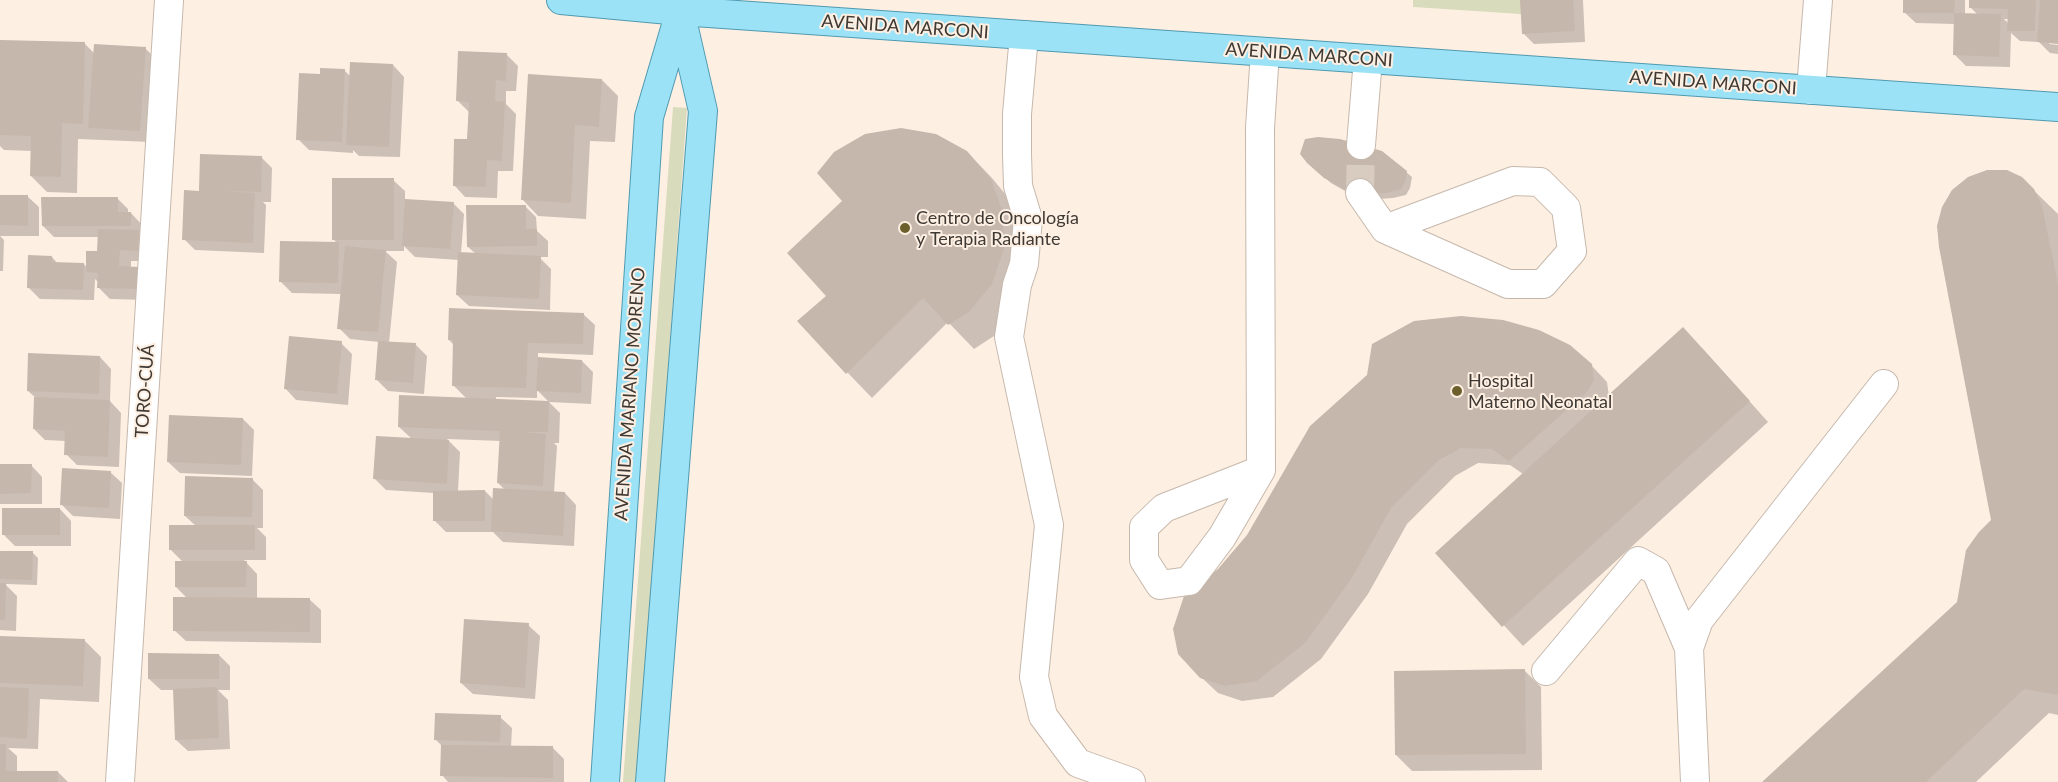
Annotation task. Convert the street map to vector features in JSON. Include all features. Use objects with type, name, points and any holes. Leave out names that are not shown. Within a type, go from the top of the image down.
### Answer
[{"type":"main road","name":"AVENIDA MARCONI","points":[[561,0],[680,5],[1024,35],[2058,107]]},
{"type":"main road","name":"AVENIDA MARIANO MORENO","points":[[605,782],[648,117],[680,5]]},
{"type":"main road","points":[[650,782],[703,111],[680,5]]},
{"type":"street","name":"TORO-CUÁ","points":[[120,782],[169,0]]},
{"type":"street","points":[[1810,90],[1818,0]]},
{"type":"street","points":[[1024,35],[1017,114],[1017,154],[1018,186],[1028,219],[1024,264],[1017,285],[1009,337],[1049,525],[1034,678],[1043,716],[1078,763],[1131,782]]},
{"type":"street","points":[[1261,470],[1164,508],[1144,527],[1144,560],[1160,585],[1189,580],[1222,537],[1261,470],[1260,128],[1264,52]]},
{"type":"street","points":[[1361,145],[1368,59]]},
{"type":"street","points":[[1360,192],[1385,229],[1508,284],[1544,284],[1572,251],[1566,208],[1540,182],[1513,181],[1385,229]]},
{"type":"street","points":[[1695,782],[1689,648],[1698,620],[1884,384]]},
{"type":"street","points":[[1546,672],[1638,561],[1656,571],[1689,648]]},
{"type":"green space","points":[[1413,0],[1552,0],[1551,16],[1413,7]]},
{"type":"green space","points":[[673,107],[687,108],[638,782],[623,782]]},
{"type":"building","points":[[1520,0],[1573,0],[1575,31],[1522,34]]},
{"type":"building","points":[[1903,0],[1955,0],[1954,13],[1903,13]]},
{"type":"building","points":[[1969,0],[2036,0],[2035,31],[2007,31],[2008,9],[1969,8]]},
{"type":"building","points":[[2040,0],[2058,0],[2058,44],[2037,42]]},
{"type":"building","points":[[1954,13],[2001,14],[1999,57],[1953,55]]},
{"type":"building","points":[[0,40],[85,42],[83,124],[62,123],[61,177],[30,176],[31,136],[0,135]]},
{"type":"building","points":[[94,44],[146,47],[140,131],[88,128]]},
{"type":"building","points":[[458,51],[507,53],[506,81],[496,80],[495,101],[505,102],[502,161],[487,160],[486,187],[453,186],[454,139],[467,139],[469,102],[456,101]]},
{"type":"building","points":[[350,62],[393,64],[389,147],[346,145]]},
{"type":"building","points":[[320,68],[345,69],[342,142],[296,140],[299,73],[320,74]]},
{"type":"building","points":[[528,74],[602,79],[599,127],[575,125],[571,203],[521,200]]},
{"type":"building","name":"Centro de Oncología y Terapia Radiante","points":[[901,128],[936,134],[967,151],[991,179],[1003,213],[1004,249],[992,284],[969,312],[948,325],[923,298],[846,374],[797,321],[826,296],[787,253],[842,201],[817,173],[834,152],[865,134]]},
{"type":"building","points":[[1318,137],[1340,139],[1382,151],[1407,171],[1405,182],[1401,189],[1387,193],[1371,194],[1346,190],[1324,178],[1300,154],[1305,139]]},
{"type":"building","points":[[200,154],[262,156],[261,192],[224,191],[255,193],[253,243],[182,240],[184,190],[199,191]]},
{"type":"building","points":[[1987,170],[2007,170],[2022,177],[2034,189],[2042,206],[2058,284],[2058,695],[2024,689],[1926,782],[1762,782],[1957,602],[1966,550],[1979,532],[1991,520],[1939,247],[1937,226],[1942,207],[1952,190],[1968,177]]},
{"type":"building","points":[[332,178],[394,178],[394,240],[332,240]]},
{"type":"building","points":[[0,195],[28,195],[28,226],[0,225]]},
{"type":"building","points":[[41,197],[118,197],[118,212],[131,212],[131,226],[42,226]]},
{"type":"building","points":[[405,199],[454,202],[450,249],[402,246]]},
{"type":"building","points":[[466,205],[526,205],[526,229],[537,229],[537,246],[467,247]]},
{"type":"building","points":[[98,229],[139,230],[138,251],[120,250],[119,266],[139,267],[138,289],[97,288],[98,273],[86,272],[86,251],[97,251]]},
{"type":"building","points":[[280,241],[339,242],[338,283],[279,282]]},
{"type":"building","points":[[345,246],[386,250],[378,332],[337,329]]},
{"type":"building","points":[[458,252],[541,256],[539,299],[456,295]]},
{"type":"building","points":[[28,255],[52,256],[52,262],[84,263],[83,290],[27,288]]},
{"type":"building","points":[[449,308],[584,313],[583,344],[528,343],[526,388],[452,386],[453,340],[448,340]]},
{"type":"building","points":[[1461,316],[1503,320],[1539,330],[1570,345],[1592,364],[1594,380],[1587,392],[1509,461],[1492,449],[1461,448],[1439,460],[1391,508],[1352,578],[1305,643],[1257,681],[1225,686],[1200,678],[1178,654],[1173,629],[1184,596],[1218,569],[1247,535],[1310,426],[1367,375],[1372,344],[1414,321]]},
{"type":"building","points":[[1683,327],[1750,401],[1502,627],[1435,553]]},
{"type":"building","points":[[289,336],[342,341],[337,394],[284,389]]},
{"type":"building","points":[[378,341],[416,343],[413,383],[375,380]]},
{"type":"building","points":[[28,353],[100,356],[99,394],[27,391]]},
{"type":"building","points":[[538,357],[582,360],[581,393],[536,391]]},
{"type":"building","points":[[399,395],[549,401],[548,432],[524,432],[546,434],[543,486],[497,483],[500,431],[398,427]]},
{"type":"building","points":[[34,397],[110,400],[108,457],[64,455],[65,431],[33,429]]},
{"type":"building","points":[[169,415],[243,418],[241,465],[167,462]]},
{"type":"building","points":[[376,436],[449,440],[447,484],[373,479]]},
{"type":"building","points":[[0,464],[32,464],[31,493],[0,494]]},
{"type":"building","points":[[62,468],[111,471],[109,508],[60,505]]},
{"type":"building","points":[[185,476],[253,478],[252,517],[184,516]]},
{"type":"building","points":[[493,488],[565,492],[563,536],[491,531]]},
{"type":"building","points":[[485,490],[485,521],[433,521],[433,491]]},
{"type":"building","points":[[2,508],[60,508],[60,535],[2,535]]},
{"type":"building","points":[[169,525],[255,525],[255,550],[169,550]]},
{"type":"building","points":[[0,551],[33,551],[32,580],[0,579]]},
{"type":"building","points":[[175,561],[247,561],[246,587],[175,587]]},
{"type":"building","points":[[0,583],[6,583],[5,620],[0,620]]},
{"type":"building","points":[[173,597],[310,598],[310,632],[173,631]]},
{"type":"building","points":[[464,619],[529,623],[525,688],[460,683]]},
{"type":"building","points":[[0,636],[85,639],[83,686],[0,683]]},
{"type":"building","points":[[148,653],[219,654],[219,679],[148,679]]},
{"type":"building","points":[[1525,669],[1526,754],[1395,755],[1394,671]]},
{"type":"building","points":[[0,687],[29,688],[27,739],[0,737]]},
{"type":"building","points":[[217,687],[219,738],[175,740],[173,689]]},
{"type":"building","points":[[435,713],[501,715],[500,742],[434,740]]},
{"type":"building","points":[[0,744],[6,744],[6,771],[58,771],[58,782],[0,782]]},
{"type":"building","points":[[441,745],[553,746],[553,778],[440,776]]},
{"type":"tunnel","points":[[1360,193],[1361,145]]},
{"type":"place","name":"Centro de Oncología y Terapia Radiante","points":[[905,228]]},
{"type":"place","name":"Hospital Materno Neonatal","points":[[1457,391]]}]
